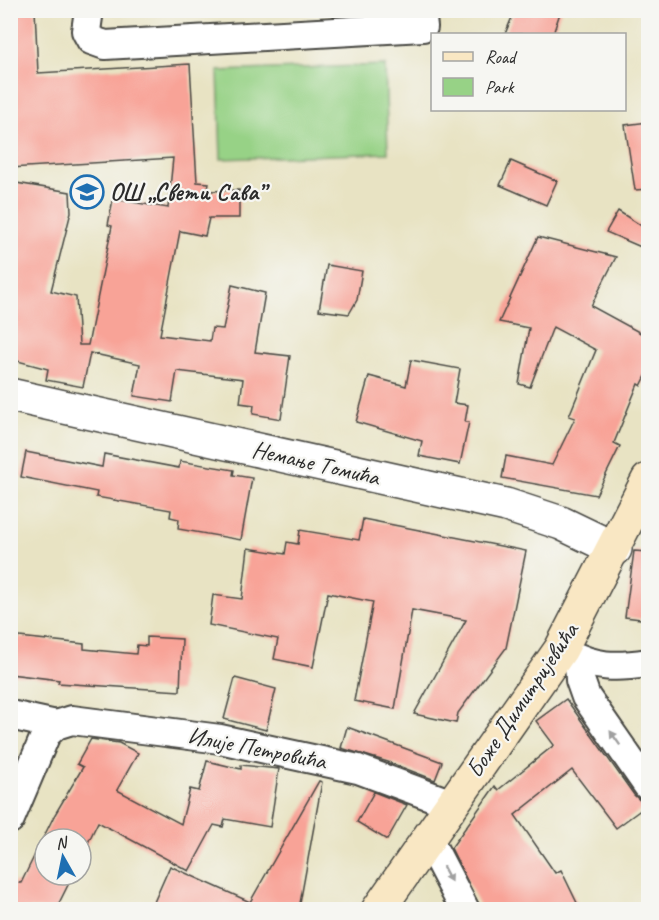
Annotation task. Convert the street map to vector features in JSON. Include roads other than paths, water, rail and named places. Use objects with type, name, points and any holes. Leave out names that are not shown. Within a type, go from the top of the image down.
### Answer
[{"type":"main road","name":"Боже Димитријевића","points":[[378,909],[452,804],[570,654],[615,549],[648,480]]},
{"type":"street","points":[[89,10],[86,31],[91,40],[105,45],[422,19]]},
{"type":"street","name":"Немање Томића","points":[[10,395],[506,505],[561,523],[615,549]]},
{"type":"street","points":[[570,654],[594,665],[615,667],[648,663]]},
{"type":"street","points":[[570,654],[586,697],[648,786]]},
{"type":"street","name":"Илије Петровића","points":[[10,714],[56,724],[72,720],[119,724],[220,739],[358,769],[452,804]]},
{"type":"street","points":[[10,819],[45,734],[56,724]]},
{"type":"street","points":[[428,839],[465,909]]},
{"type":"place","name":"ОШ „Свети Сава”","points":[[87,192]]}]
